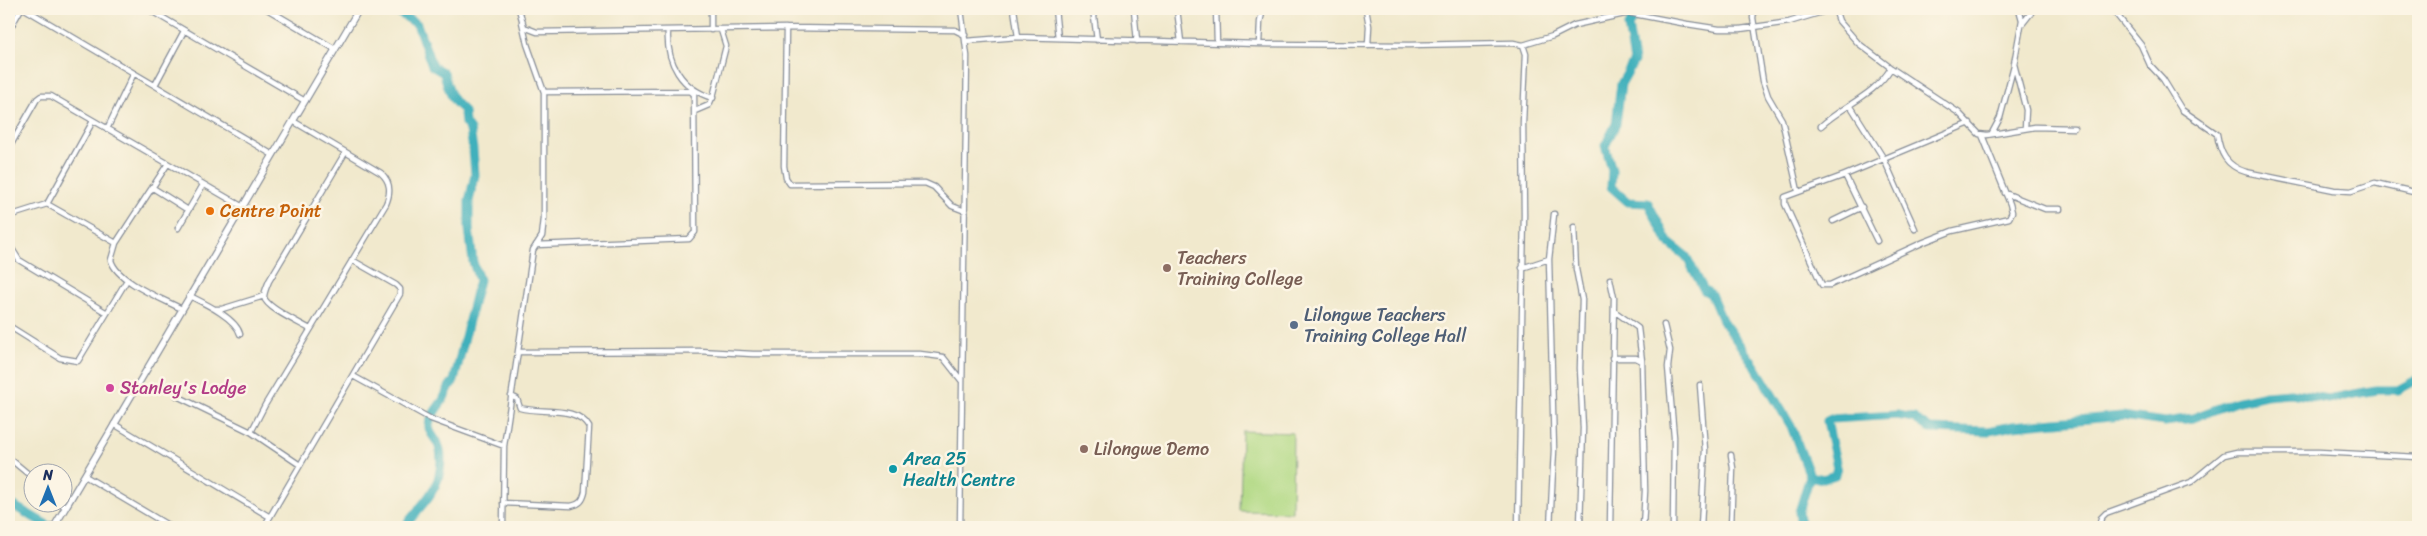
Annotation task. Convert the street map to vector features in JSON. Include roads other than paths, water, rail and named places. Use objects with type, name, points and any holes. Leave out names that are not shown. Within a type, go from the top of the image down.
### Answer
[{"type":"street","points":[[9,30],[21,9]]},
{"type":"street","points":[[25,9],[273,155]]},
{"type":"street","points":[[148,9],[155,10],[184,31],[305,101]]},
{"type":"street","points":[[267,9],[335,49]]},
{"type":"street","points":[[72,493],[85,476],[359,9]]},
{"type":"street","points":[[504,527],[504,446],[519,352],[532,250],[542,236],[544,219],[544,92],[527,44],[519,9]]},
{"type":"street","points":[[711,9],[711,30]]},
{"type":"street","points":[[960,527],[966,41],[961,9]]},
{"type":"street","points":[[1014,9],[1018,37]]},
{"type":"street","points":[[1054,9],[1058,38]]},
{"type":"street","points":[[1093,9],[1097,40]]},
{"type":"street","points":[[1134,9],[1137,41]]},
{"type":"street","points":[[1177,9],[1181,42]]},
{"type":"street","points":[[1216,9],[1217,43]]},
{"type":"street","points":[[1259,44],[1260,22],[1264,9]]},
{"type":"street","points":[[1366,9],[1369,26],[1368,45]]},
{"type":"street","points":[[1754,9],[1763,81],[1768,96],[1782,120],[1798,191]]},
{"type":"street","points":[[966,41],[1018,37],[1259,44],[1523,44],[1553,36],[1575,25],[1630,13],[1719,28],[1755,27],[1790,22],[1833,9],[1858,43],[1891,68],[1936,96],[1970,122],[1982,136],[2012,212],[2009,218],[1952,231],[1924,242],[1826,286],[1820,282],[1785,204],[1785,197],[1845,175],[1970,122]]},
{"type":"street","points":[[1991,134],[1998,126],[2014,64],[2022,24],[2019,9]]},
{"type":"street","points":[[2022,24],[2034,9]]},
{"type":"street","points":[[2112,9],[2141,45],[2150,65],[2162,79],[2182,110],[2217,134],[2221,152],[2230,164],[2246,172],[2334,190],[2351,191],[2375,183],[2418,193]]},
{"type":"street","points":[[522,22],[528,30],[537,32],[786,28],[955,30],[965,35]]},
{"type":"street","points":[[786,28],[784,166],[786,178],[790,184],[925,183],[934,187],[952,206],[965,211]]},
{"type":"street","points":[[695,110],[709,105],[713,98],[726,46],[721,30]]},
{"type":"street","points":[[155,85],[184,31]]},
{"type":"street","points":[[668,31],[667,46],[673,66],[697,92],[713,98]]},
{"type":"street","points":[[1518,527],[1523,123],[1526,54],[1523,44]]},
{"type":"street","points":[[2014,64],[2026,110],[2025,128]]},
{"type":"street","points":[[1821,126],[1838,111],[1876,87],[1891,68]]},
{"type":"street","points":[[107,129],[134,73]]},
{"type":"street","points":[[536,245],[692,238],[695,232],[694,94],[690,91],[544,92]]},
{"type":"street","points":[[9,148],[41,96],[55,98],[167,165],[243,207]]},
{"type":"street","points":[[1850,104],[1884,159],[1915,229]]},
{"type":"street","points":[[251,432],[310,329],[386,204],[390,187],[381,173],[293,121]]},
{"type":"street","points":[[9,216],[47,204],[93,122]]},
{"type":"street","points":[[1982,136],[2025,128],[2074,128]]},
{"type":"street","points":[[310,329],[270,306],[264,296],[269,281],[345,153]]},
{"type":"street","points":[[167,165],[116,243],[111,255],[111,263],[117,272],[127,280],[182,310]]},
{"type":"street","points":[[1845,175],[1877,241]]},
{"type":"street","points":[[178,228],[203,185]]},
{"type":"street","points":[[153,188],[188,210]]},
{"type":"street","points":[[2005,193],[2045,209],[2060,209]]},
{"type":"street","points":[[47,204],[116,243]]},
{"type":"street","points":[[1832,221],[1862,207]]},
{"type":"street","points":[[1550,527],[1554,441],[1549,259],[1554,214]]},
{"type":"street","points":[[1574,227],[1576,269],[1582,300],[1580,368],[1583,428],[1580,527]]},
{"type":"street","points":[[9,244],[19,260],[107,313]]},
{"type":"street","points":[[1522,268],[1549,259]]},
{"type":"street","points":[[264,527],[400,292],[396,285],[352,260]]},
{"type":"street","points":[[1610,279],[1614,298],[1610,527]]},
{"type":"street","points":[[9,326],[60,358],[76,362],[81,359],[127,280]]},
{"type":"street","points":[[190,296],[215,309],[236,325],[240,334]]},
{"type":"street","points":[[215,309],[222,310],[264,296]]},
{"type":"street","points":[[1614,311],[1638,328],[1642,361],[1643,527]]},
{"type":"street","points":[[1664,325],[1670,350],[1668,368],[1674,437],[1673,527]]},
{"type":"street","points":[[519,352],[699,351],[754,354],[920,354],[944,357],[962,382]]},
{"type":"street","points":[[1612,358],[1636,358],[1642,361]]},
{"type":"street","points":[[353,376],[430,419],[504,446]]},
{"type":"street","points":[[1700,385],[1705,450],[1701,527]]},
{"type":"street","points":[[177,396],[251,432],[300,465]]},
{"type":"street","points":[[503,504],[571,506],[578,504],[583,499],[585,492],[589,427],[586,420],[571,413],[544,412],[520,408],[517,399],[511,396]]},
{"type":"street","points":[[114,424],[270,517]]},
{"type":"street","points":[[2099,527],[2101,518],[2106,513],[2191,482],[2224,455],[2237,452],[2319,452],[2418,457]]},
{"type":"street","points":[[1731,456],[1733,468],[1731,527]]},
{"type":"street","points":[[9,458],[22,469]]},
{"type":"street","points":[[85,476],[171,527]]},
{"type":"street","points":[[54,527],[59,514]]},
{"type":"waterway","points":[[397,9],[401,14],[417,24],[432,66],[444,73],[452,97],[463,110],[465,123],[470,130],[475,175],[469,201],[469,229],[473,262],[479,280],[454,381],[433,414],[429,424],[441,453],[438,479],[428,498],[405,527]]},
{"type":"waterway","points":[[1640,9],[1628,26],[1634,61],[1621,84],[1616,124],[1605,146],[1612,170],[1611,187],[1628,202],[1648,203],[1668,242],[1686,256],[1704,290],[1711,294],[1722,320],[1755,366],[1791,426],[1810,476],[1799,512],[1801,527]]},
{"type":"waterway","points":[[1810,476],[1823,479],[1835,475],[1837,467],[1827,421],[1831,419],[1897,415],[1914,418],[1930,429],[1989,431],[2013,426],[2122,416],[2165,422],[2193,418],[2235,402],[2266,395],[2290,393],[2328,399],[2376,390],[2398,390],[2418,379]]},
{"type":"waterway","points":[[9,503],[49,526]]},
{"type":"place","name":"Centre Point","points":[[210,211]]},
{"type":"place","name":"Teachers Training College","points":[[1167,268]]},
{"type":"place","name":"Lilongwe Teachers Training College Hall","points":[[1294,325]]},
{"type":"place","name":"Stanley's Lodge","points":[[110,388]]},
{"type":"place","name":"Lilongwe Demo","points":[[1084,449]]},
{"type":"place","name":"Area 25 Health Centre","points":[[893,469]]}]
